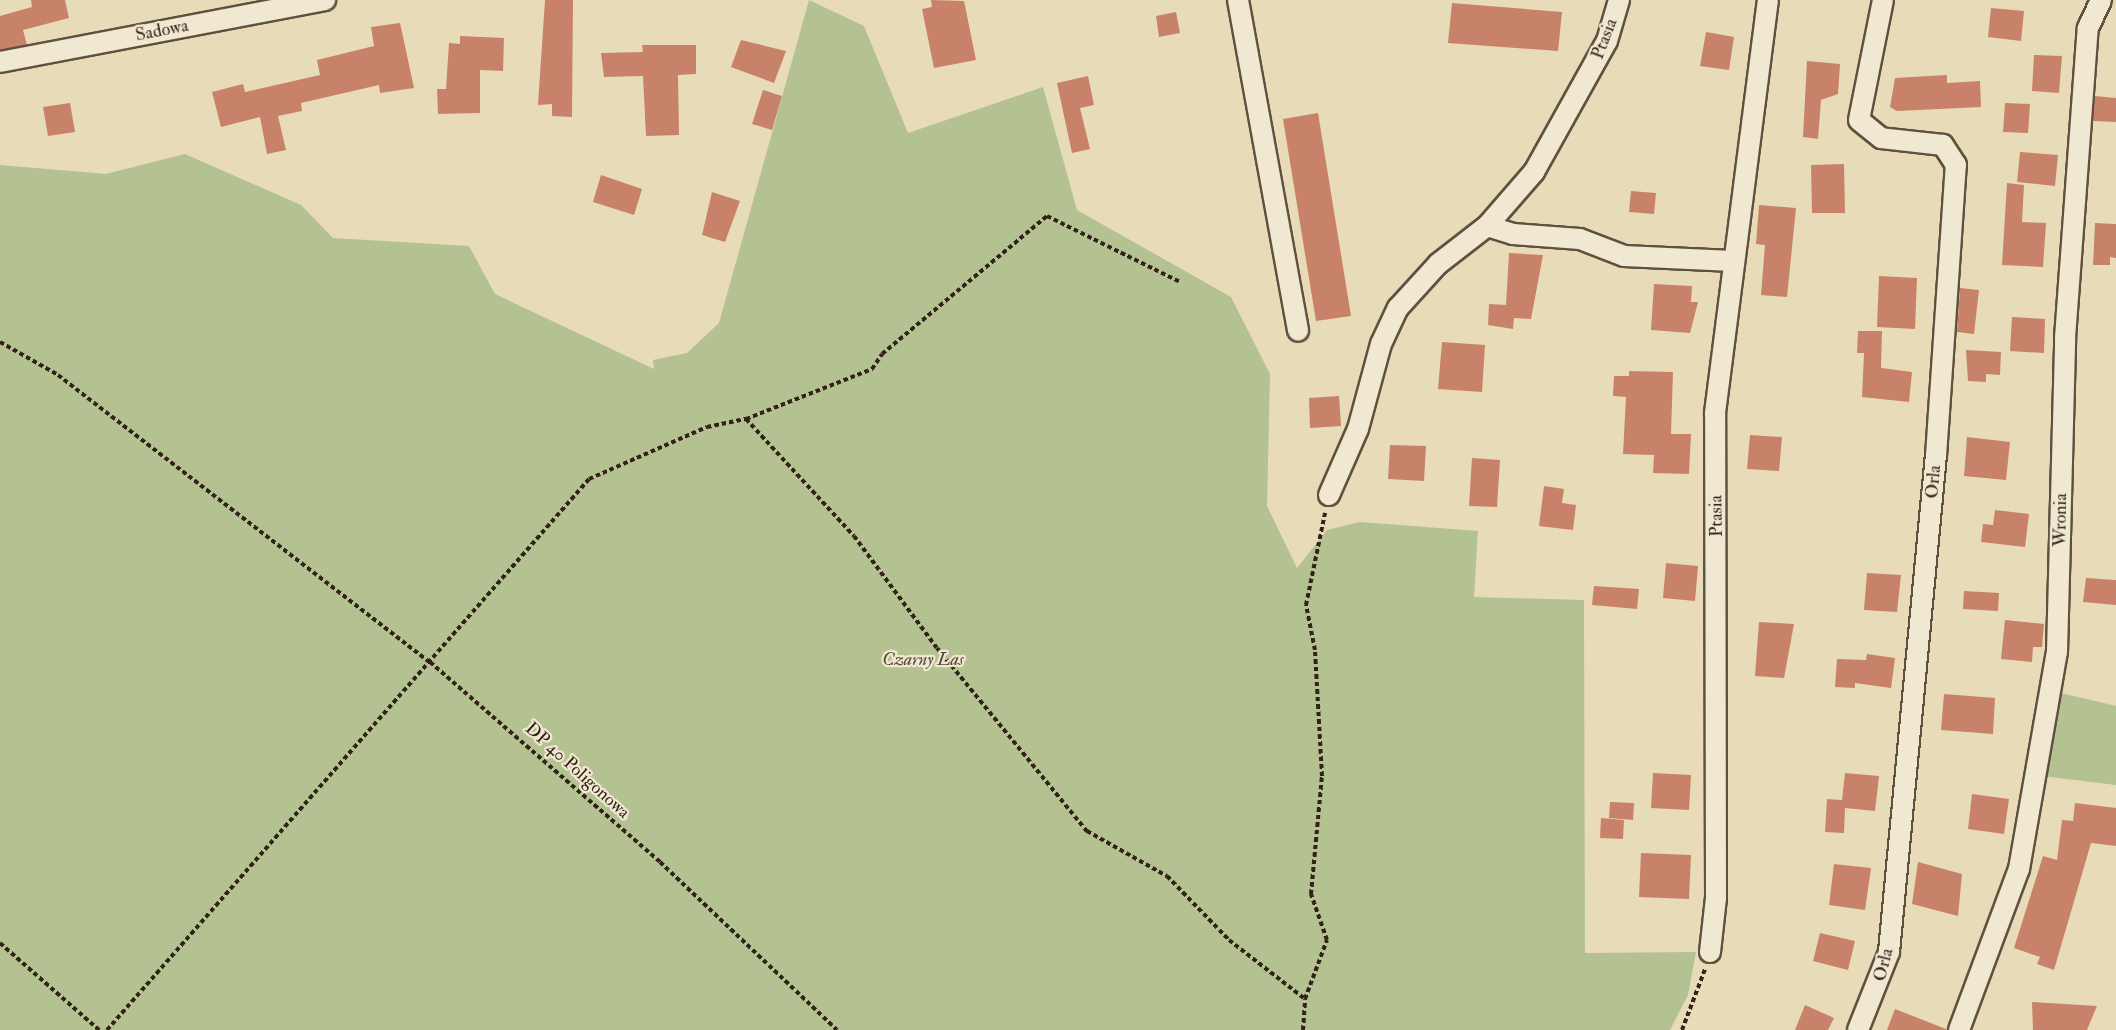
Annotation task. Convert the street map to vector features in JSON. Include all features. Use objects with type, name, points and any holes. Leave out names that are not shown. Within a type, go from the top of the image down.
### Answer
[{"type":"street","name":"Sadowa","points":[[0,62],[325,0]]},
{"type":"street","points":[[1238,0],[1298,331]]},
{"type":"street","name":"Ptasia","points":[[1329,495],[1358,429],[1381,344],[1398,308],[1438,264],[1487,226],[1534,172],[1581,93],[1607,41],[1619,0]]},
{"type":"street","name":"Ptasia","points":[[1710,952],[1716,898],[1715,413],[1768,0]]},
{"type":"street","name":"Orla","points":[[1858,1030],[1889,952],[1936,456],[1956,165],[1943,145],[1881,138],[1859,120],[1883,0]]},
{"type":"street","name":"Wronia","points":[[1959,1030],[2019,869],[2057,652],[2065,338],[2088,28],[2101,0]]},
{"type":"street","points":[[1487,226],[1513,234],[1580,239],[1623,256],[1733,261]]},
{"type":"path","points":[[107,1030],[589,479],[707,427],[746,419],[872,369],[882,354],[1047,216],[1180,282]]},
{"type":"path","name":"DP 40 Poligonowa","points":[[0,342],[58,375],[282,551],[430,662],[660,862],[837,1030]]},
{"type":"path","points":[[746,419],[855,536],[938,648],[1087,831],[1167,876],[1229,940],[1305,999]]},
{"type":"path","points":[[1303,1030],[1305,999],[1327,940],[1311,894],[1322,776],[1315,650],[1306,605],[1329,495]]},
{"type":"path","points":[[0,943],[99,1030]]},
{"type":"path","points":[[1682,1030],[1710,952]]},
{"type":"green space","name":"Czarny Las","points":[[809,0],[864,26],[908,133],[1043,87],[1077,210],[1231,297],[1270,374],[1267,506],[1297,568],[1327,530],[1360,522],[1478,531],[1474,597],[1584,600],[1585,953],[1696,952],[1688,995],[1670,1030],[0,1030],[0,165],[106,174],[185,154],[301,205],[333,238],[469,246],[495,294],[654,369],[653,360],[687,353],[719,323]]},
{"type":"green space","points":[[2061,693],[2116,706],[2116,785],[2042,776]]},
{"type":"building","points":[[31,0],[65,0],[69,18],[23,30],[27,45],[0,50],[0,16],[32,7]]},
{"type":"building","points":[[545,0],[573,0],[572,117],[552,116],[552,104],[538,105]]},
{"type":"building","points":[[931,0],[964,1],[976,60],[934,68],[922,9],[932,7]]},
{"type":"building","points":[[1452,3],[1562,12],[1558,51],[1448,43]]},
{"type":"building","points":[[1991,8],[2024,11],[2021,41],[1988,37]]},
{"type":"building","points":[[1176,12],[1180,33],[1159,37],[1156,16]]},
{"type":"building","points":[[400,23],[414,88],[380,93],[379,85],[301,103],[302,111],[278,116],[286,150],[267,154],[260,117],[221,127],[212,92],[243,84],[245,92],[320,75],[317,60],[374,46],[371,27]]},
{"type":"building","points":[[1706,32],[1734,37],[1729,70],[1700,66]]},
{"type":"building","points":[[460,36],[504,38],[503,71],[480,70],[480,113],[438,114],[437,89],[446,89],[449,43],[460,44]]},
{"type":"building","points":[[741,40],[786,51],[774,83],[731,67]]},
{"type":"building","points":[[642,45],[696,45],[696,74],[678,75],[679,135],[646,136],[643,76],[604,77],[601,53],[643,52]]},
{"type":"building","points":[[2034,55],[2062,56],[2059,93],[2032,91]]},
{"type":"building","points":[[1807,61],[1840,64],[1838,94],[1821,100],[1818,139],[1803,137]]},
{"type":"building","points":[[1947,75],[1947,83],[1980,81],[1981,107],[1897,111],[1890,107],[1895,78]]},
{"type":"building","points":[[1088,76],[1094,105],[1080,108],[1090,149],[1072,153],[1057,83]]},
{"type":"building","points":[[763,90],[782,96],[772,130],[752,124]]},
{"type":"building","points":[[2095,96],[2116,98],[2116,122],[2093,121]]},
{"type":"building","points":[[70,103],[75,132],[48,136],[43,107]]},
{"type":"building","points":[[2005,103],[2030,104],[2028,133],[2003,132]]},
{"type":"building","points":[[1318,113],[1351,316],[1316,321],[1283,119]]},
{"type":"building","points":[[2020,152],[2058,155],[2055,186],[2017,182]]},
{"type":"building","points":[[1844,164],[1845,213],[1812,213],[1811,165]]},
{"type":"building","points":[[601,175],[642,189],[634,215],[593,202]]},
{"type":"building","points":[[2007,183],[2024,185],[2022,222],[2046,223],[2043,267],[2002,265]]},
{"type":"building","points":[[1631,191],[1656,193],[1654,214],[1629,212]]},
{"type":"building","points":[[712,192],[740,201],[725,242],[702,235]]},
{"type":"building","points":[[1759,205],[1796,208],[1787,297],[1761,295],[1765,245],[1756,244]]},
{"type":"building","points":[[2095,223],[2116,224],[2116,258],[2110,257],[2110,265],[2093,265]]},
{"type":"building","points":[[1509,253],[1543,255],[1531,319],[1514,318],[1513,329],[1488,325],[1489,304],[1506,305]]},
{"type":"building","points":[[1879,276],[1917,278],[1915,329],[1877,327]]},
{"type":"building","points":[[1654,284],[1692,286],[1691,302],[1698,302],[1690,333],[1651,330]]},
{"type":"building","points":[[1960,288],[1979,290],[1974,334],[1957,332]]},
{"type":"building","points":[[2012,317],[2045,319],[2044,353],[2010,351]]},
{"type":"building","points":[[1858,331],[1882,331],[1881,368],[1912,372],[1909,402],[1862,397],[1864,353],[1857,353]]},
{"type":"building","points":[[1442,342],[1485,345],[1482,392],[1438,389]]},
{"type":"building","points":[[1966,350],[2001,352],[2000,375],[1986,374],[1986,382],[1968,381]]},
{"type":"building","points":[[1629,371],[1673,372],[1671,434],[1691,434],[1689,474],[1653,473],[1654,455],[1623,454],[1626,397],[1613,396],[1614,376],[1629,376]]},
{"type":"building","points":[[1339,396],[1341,426],[1310,428],[1309,398]]},
{"type":"building","points":[[1750,435],[1782,437],[1779,471],[1747,469]]},
{"type":"building","points":[[1967,437],[2010,442],[2006,480],[1964,476]]},
{"type":"building","points":[[1390,445],[1426,446],[1424,481],[1388,479]]},
{"type":"building","points":[[1472,458],[1500,460],[1497,507],[1469,506]]},
{"type":"building","points":[[1544,486],[1564,489],[1562,503],[1576,505],[1573,530],[1539,526]]},
{"type":"building","points":[[1995,510],[2029,514],[2025,547],[1981,542],[1983,524],[1993,525]]},
{"type":"building","points":[[1666,563],[1698,566],[1695,601],[1663,598]]},
{"type":"building","points":[[1867,573],[1901,575],[1897,612],[1864,610]]},
{"type":"building","points":[[2086,578],[2116,580],[2116,605],[2083,602]]},
{"type":"building","points":[[1594,586],[1639,589],[1637,609],[1592,605]]},
{"type":"building","points":[[1964,591],[1999,593],[1998,611],[1963,609]]},
{"type":"building","points":[[2005,620],[2044,624],[2042,647],[2033,647],[2032,662],[2001,659]]},
{"type":"building","points":[[1759,622],[1794,624],[1784,678],[1755,676]]},
{"type":"building","points":[[1867,654],[1895,658],[1891,688],[1855,683],[1855,688],[1835,687],[1837,659],[1866,660]]},
{"type":"building","points":[[1944,694],[1995,698],[1993,734],[1941,730]]},
{"type":"building","points":[[1653,773],[1691,775],[1689,810],[1651,808]]},
{"type":"building","points":[[1845,773],[1879,776],[1875,811],[1845,808],[1844,833],[1825,832],[1827,799],[1842,800]]},
{"type":"building","points":[[1972,794],[2009,799],[2004,834],[1968,829]]},
{"type":"building","points":[[1610,802],[1634,803],[1633,820],[1609,818]]},
{"type":"building","points":[[2075,803],[2116,808],[2116,846],[2091,843],[2054,970],[2037,964],[2040,957],[2014,948],[2043,856],[2057,860],[2062,820],[2073,821]]},
{"type":"building","points":[[1601,818],[1624,820],[1623,839],[1600,838]]},
{"type":"building","points":[[1641,853],[1691,855],[1689,899],[1639,897]]},
{"type":"building","points":[[1918,862],[1962,874],[1958,916],[1912,904]]},
{"type":"building","points":[[1834,864],[1871,868],[1865,910],[1829,905]]},
{"type":"building","points":[[1820,933],[1855,941],[1848,970],[1813,961]]},
{"type":"building","points":[[2032,1002],[2097,1006],[2087,1030],[2033,1030]]},
{"type":"building","points":[[1805,1005],[1834,1018],[1828,1030],[1795,1030]]},
{"type":"building","points":[[1895,1009],[1946,1029],[1946,1030],[1887,1030]]}]
